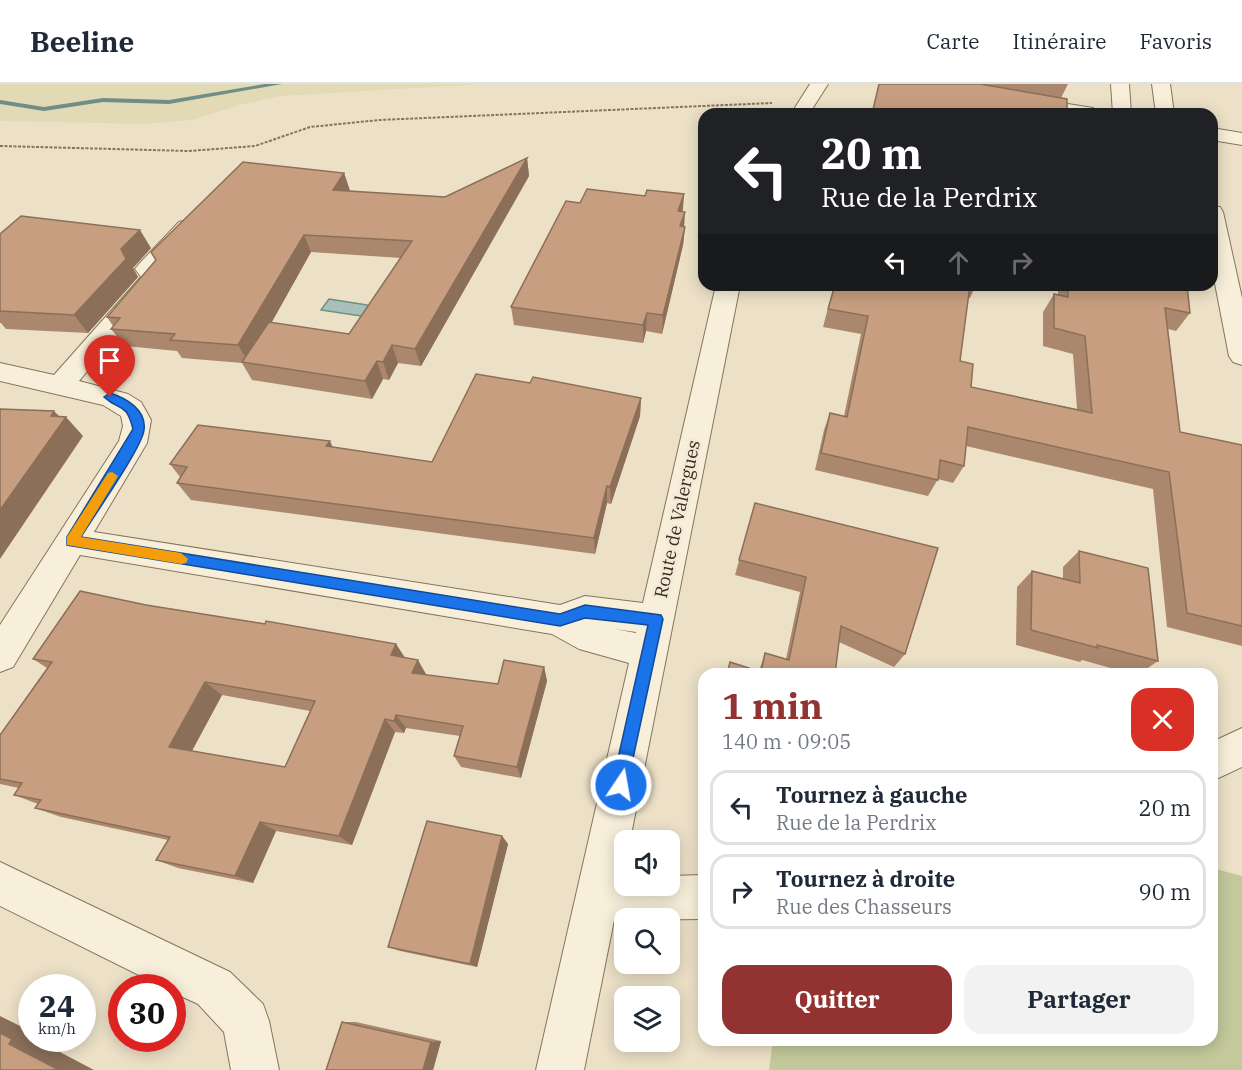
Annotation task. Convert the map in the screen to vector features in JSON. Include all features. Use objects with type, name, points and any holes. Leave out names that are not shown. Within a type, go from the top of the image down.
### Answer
[{"type":"street","points":[[804,108],[819,84]]},
{"type":"street","points":[[1120,84],[1122,108]]},
{"type":"street","points":[[1161,84],[1165,108]]},
{"type":"street","points":[[1012,100],[1058,108]]},
{"type":"street","points":[[1218,135],[1242,139]]},
{"type":"street","points":[[60,385],[153,277],[147,268],[203,211]]},
{"type":"street","points":[[1218,241],[1242,356]]},
{"type":"street","name":"Route de Valergues","points":[[560,1070],[727,291]]},
{"type":"street","points":[[0,372],[110,397],[127,404],[135,413],[139,429],[133,443],[0,656]]},
{"type":"street","points":[[71,541],[560,620],[577,634],[592,640],[652,635]]},
{"type":"street","points":[[1218,759],[1242,747]]},
{"type":"street","points":[[0,883],[214,988],[246,1022],[255,1070]]},
{"type":"street","points":[[597,896],[622,899],[698,897]]},
{"type":"path","points":[[0,146],[189,151],[255,146],[310,127],[379,120],[769,102],[791,108]]},
{"type":"shaded area","points":[[0,84],[483,84],[281,96],[243,104],[192,120],[146,124],[0,121]]},
{"type":"green space","points":[[1218,870],[1242,876],[1242,1070],[769,1070],[772,1046],[1218,1046]]},
{"type":"water","points":[[329,299],[370,307],[361,316],[321,310]]},
{"type":"building","points":[[879,84],[980,84],[1067,99],[1067,108],[873,108]]},
{"type":"building","points":[[527,158],[415,349],[392,345],[383,362],[377,361],[365,381],[242,362],[269,322],[349,334],[412,241],[304,235],[238,345],[170,340],[175,334],[111,329],[120,318],[107,317],[156,260],[151,252],[243,162],[344,173],[333,190],[445,197]]},
{"type":"building","points":[[587,189],[645,196],[647,190],[684,194],[678,211],[685,212],[680,226],[685,227],[663,315],[647,313],[643,325],[511,307],[566,201],[580,203]]},
{"type":"building","points":[[21,216],[140,230],[121,249],[126,259],[74,315],[0,311],[0,234]]},
{"type":"building","points":[[833,291],[969,291],[960,361],[973,364],[971,387],[1092,413],[1085,336],[1054,328],[1054,294],[1068,297],[1068,291],[1188,291],[1190,313],[1165,308],[1180,432],[1242,445],[1242,626],[1187,613],[1169,472],[968,427],[964,466],[940,460],[938,480],[821,453],[830,413],[847,417],[868,316],[828,309]]},
{"type":"building","points":[[476,374],[530,383],[533,377],[641,398],[610,487],[607,486],[594,538],[177,483],[187,467],[170,464],[198,425],[330,441],[326,446],[432,462]]},
{"type":"building","points":[[0,409],[54,411],[51,416],[66,417],[0,510]]},
{"type":"building","points":[[755,503],[938,548],[905,654],[841,626],[836,668],[762,668],[765,653],[789,660],[806,577],[739,560]]},
{"type":"building","points":[[1079,551],[1148,568],[1158,661],[1031,630],[1032,571],[1080,583]]},
{"type":"building","points":[[80,591],[146,605],[265,624],[266,621],[396,644],[391,655],[418,660],[412,673],[498,684],[504,660],[544,667],[517,767],[454,756],[463,726],[396,715],[394,721],[385,719],[339,836],[260,822],[235,876],[156,860],[170,837],[35,808],[41,800],[14,795],[22,783],[0,779],[0,735],[52,662],[33,659]],"holes":[[[205,682],[315,701],[285,767],[169,747]]]},
{"type":"building","points":[[730,662],[749,668],[728,668]]},
{"type":"building","points":[[427,821],[502,836],[470,964],[388,947]]},
{"type":"building","points":[[342,1022],[431,1042],[423,1070],[326,1070]]},
{"type":"building","points":[[0,1033],[12,1039],[9,1044],[18,1049],[18,1052],[24,1052],[59,1070],[0,1070]]},
{"type":"waterway","points":[[0,102],[44,109],[103,100],[169,102],[278,84]]},
{"type":"slow traffic","points":[[112,476],[71,541],[181,559]]},
{"type":"route","points":[[110,397],[127,404],[135,413],[139,429],[133,443],[71,541],[560,620],[585,611],[656,619],[621,785]]}]
